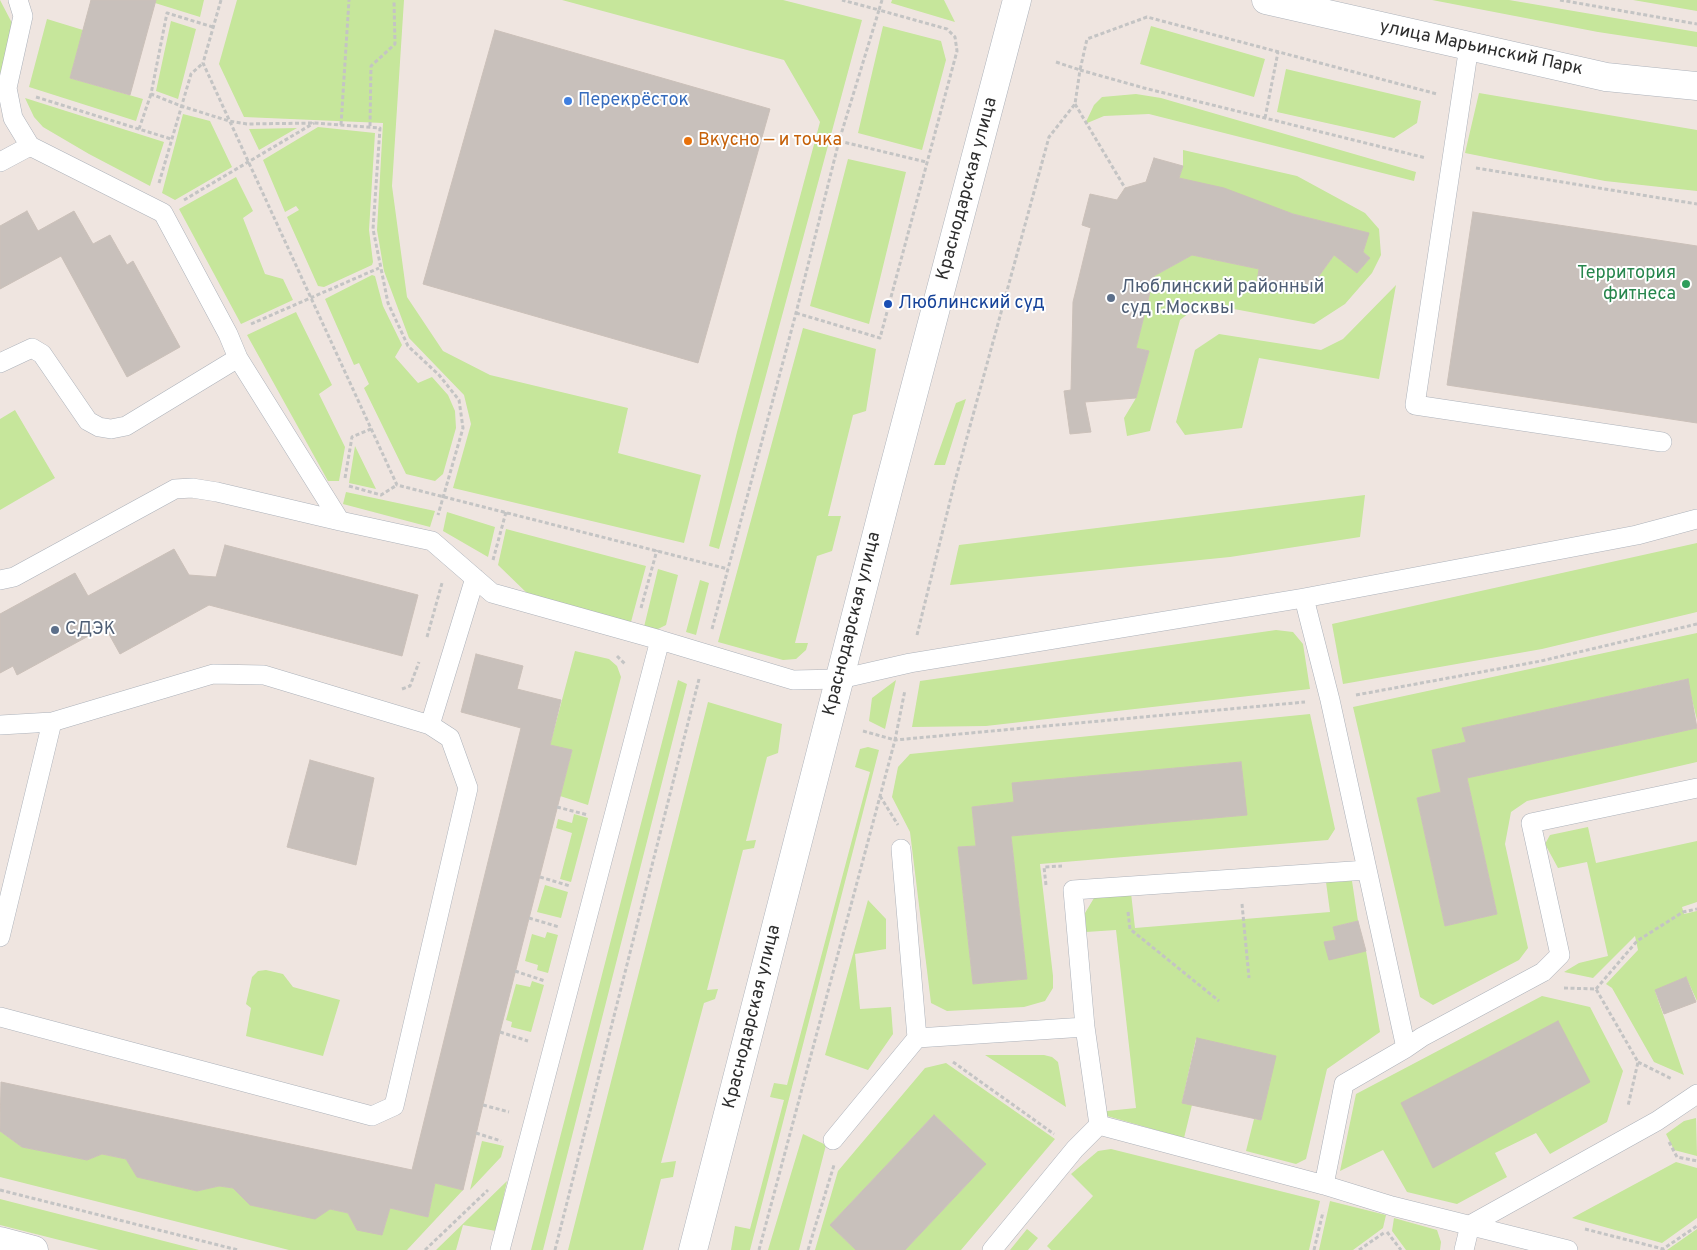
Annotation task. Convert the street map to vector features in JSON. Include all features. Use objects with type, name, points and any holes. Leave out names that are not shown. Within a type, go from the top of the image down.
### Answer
[{"type":"street","name":"Краснодарская улица","points":[[693,1250],[888,490],[1017,0]]},
{"type":"street","name":"улица Марьинский Парк","points":[[1266,0],[1606,77],[1697,86]]},
{"type":"street","points":[[0,1241],[34,1250]]},
{"type":"lane","points":[[18,0],[23,16],[7,88],[13,118],[30,146],[163,213],[228,334],[238,358],[340,521]]},
{"type":"lane","points":[[1469,46],[1416,405],[1662,442]]},
{"type":"lane","points":[[0,162],[30,146]]},
{"type":"lane","points":[[0,363],[32,348],[42,354],[88,420],[99,427],[111,429],[126,426],[238,358]]},
{"type":"lane","points":[[0,580],[14,577],[175,490],[192,488],[432,541],[492,592],[793,680],[840,679],[910,663],[1304,598],[1636,535],[1697,519]]},
{"type":"lane","points":[[430,725],[480,583]]},
{"type":"lane","points":[[1304,598],[1330,700],[1406,1048]]},
{"type":"lane","points":[[500,1250],[660,640]]},
{"type":"lane","points":[[0,725],[52,722],[213,674],[264,675],[430,725],[450,738],[468,788],[394,1106],[372,1116],[0,1017]]},
{"type":"lane","points":[[0,937],[52,722]]},
{"type":"lane","points":[[1324,1185],[1344,1084],[1422,1037],[1543,972],[1560,955],[1531,824],[1697,788]]},
{"type":"lane","points":[[833,1140],[917,1038],[901,849]]},
{"type":"lane","points":[[1099,1125],[1085,1027],[1073,890],[1367,870]]},
{"type":"lane","points":[[917,1038],[1085,1027]]},
{"type":"lane","points":[[1464,1250],[1470,1225],[1657,1121],[1697,1094]]},
{"type":"lane","points":[[992,1250],[1075,1149],[1099,1125]]},
{"type":"lane","points":[[1099,1125],[1324,1185],[1392,1206],[1568,1250]]},
{"type":"path","points":[[152,206],[191,74],[203,63],[221,0]]},
{"type":"path","points":[[341,125],[349,0]]},
{"type":"path","points":[[370,126],[372,66],[395,44],[394,0]]},
{"type":"path","points":[[796,313],[880,338],[957,51],[955,38],[947,29],[842,0]]},
{"type":"path","points":[[555,1250],[706,654],[796,313],[839,141],[882,0]]},
{"type":"path","points":[[1560,0],[1697,24]]},
{"type":"path","points":[[139,129],[151,94],[167,14],[213,27]]},
{"type":"path","points":[[759,1250],[895,740],[910,663],[955,481],[1049,137],[1074,104],[1086,38],[1147,17],[1439,95],[1437,104]]},
{"type":"path","points":[[1265,118],[1278,52]]},
{"type":"path","points":[[1056,62],[1080,70],[1265,118],[1451,164],[1697,204]]},
{"type":"path","points":[[203,63],[396,485]]},
{"type":"path","points":[[7,88],[171,139]]},
{"type":"path","points":[[151,94],[181,106],[229,121],[247,124],[315,122],[380,128],[372,229],[388,304],[408,346],[439,375],[459,400],[463,428],[443,496]]},
{"type":"path","points":[[1074,104],[1125,188]]},
{"type":"path","points":[[839,141],[926,162]]},
{"type":"path","points":[[1424,158],[1426,149]]},
{"type":"path","points":[[228,334],[379,268]]},
{"type":"path","points":[[371,429],[352,438],[344,484],[381,495],[396,485],[728,569]]},
{"type":"path","points":[[480,583],[506,512]]},
{"type":"path","points":[[863,731],[895,740],[1330,700],[1541,661],[1697,624]]},
{"type":"path","points":[[557,807],[593,817]]},
{"type":"path","points":[[540,877],[575,887]]},
{"type":"path","points":[[1240,879],[1248,978]]},
{"type":"path","points":[[1126,886],[1130,929],[1219,1001]]},
{"type":"path","points":[[1596,989],[1637,942],[1684,912],[1697,908]]},
{"type":"path","points":[[529,918],[564,929]]},
{"type":"path","points":[[515,971],[551,982]]},
{"type":"path","points":[[1562,988],[1596,989]]},
{"type":"path","points":[[1596,989],[1638,1062],[1673,1079]]},
{"type":"path","points":[[500,1032],[535,1043]]},
{"type":"path","points":[[948,1058],[1075,1149]]},
{"type":"path","points":[[1627,1110],[1638,1062]]},
{"type":"path","points":[[483,1105],[517,1115]]},
{"type":"path","points":[[1657,1121],[1677,1157],[1697,1161]]},
{"type":"path","points":[[476,1133],[509,1143]]},
{"type":"path","points":[[808,1250],[832,1168],[838,1160]]},
{"type":"path","points":[[0,1190],[238,1250]]},
{"type":"path","points":[[1359,1250],[1387,1231]]},
{"type":"green space","points":[[0,0],[12,23],[0,90]]},
{"type":"green space","points":[[156,0],[204,0],[200,17],[155,3]]},
{"type":"green space","points":[[237,0],[404,0],[392,186],[407,297],[443,351],[490,375],[628,408],[618,453],[701,475],[684,543],[453,488],[471,424],[464,395],[409,338],[384,271],[377,230],[383,123],[244,117],[219,64]]},
{"type":"green space","points":[[562,0],[783,0],[862,20],[719,549],[709,546],[737,432],[820,122],[784,60]]},
{"type":"green space","points":[[892,0],[944,0],[955,22],[891,3]]},
{"type":"green space","points":[[1432,0],[1509,0],[1697,32],[1697,47],[1598,32]]},
{"type":"green space","points":[[1633,0],[1697,0],[1697,11]]},
{"type":"green space","points":[[47,19],[83,30],[70,78],[143,99],[136,121],[29,87]]},
{"type":"green space","points":[[171,21],[196,29],[178,99],[156,91]]},
{"type":"green space","points":[[883,26],[941,41],[946,60],[922,150],[858,133]]},
{"type":"green space","points":[[1151,26],[1265,59],[1254,97],[1140,64]]},
{"type":"green space","points":[[1286,69],[1421,101],[1417,123],[1394,138],[1277,112]]},
{"type":"green space","points":[[1479,93],[1697,130],[1697,191],[1605,181],[1465,153]]},
{"type":"green space","points":[[1136,94],[1161,98],[1416,172],[1414,181],[1149,114],[1104,116],[1085,124],[1094,105],[1102,97]]},
{"type":"green space","points":[[25,98],[164,142],[150,186],[43,127],[34,117]]},
{"type":"green space","points":[[183,114],[210,121],[232,167],[175,200],[162,193]]},
{"type":"green space","points":[[318,127],[375,133],[369,230],[373,262],[372,265],[324,287],[318,286],[287,217],[299,210],[296,206],[285,212],[263,160]]},
{"type":"green space","points":[[297,128],[259,150],[249,129]]},
{"type":"green space","points":[[1183,150],[1297,176],[1365,213],[1379,229],[1381,255],[1372,273],[1345,304],[1314,324],[1202,303],[1180,320],[1150,431],[1127,436],[1124,418],[1136,398],[1149,351],[1136,348],[1154,276],[1192,255],[1259,269],[1257,282],[1306,294],[1334,255],[1357,273],[1370,258],[1363,252],[1368,233],[1293,214],[1179,178],[1183,166]]},
{"type":"green space","points":[[848,159],[906,172],[869,324],[810,306]]},
{"type":"green space","points":[[236,177],[253,211],[243,218],[265,274],[283,279],[293,300],[241,324],[179,209]]},
{"type":"green space","points":[[372,275],[375,276],[383,306],[402,345],[395,357],[418,383],[432,377],[448,395],[455,411],[456,428],[443,474],[435,481],[406,474],[364,388],[369,384],[359,363],[354,365],[325,299]]},
{"type":"green space","points":[[1396,285],[1379,379],[1259,358],[1242,428],[1185,435],[1176,422],[1195,350],[1219,334],[1321,350],[1343,339]]},
{"type":"green space","points":[[296,312],[332,385],[319,394],[345,447],[339,481],[328,481],[247,335]]},
{"type":"green space","points":[[803,328],[876,349],[866,411],[853,415],[828,516],[841,516],[832,551],[817,556],[795,643],[808,643],[806,650],[796,659],[783,660],[718,642]]},
{"type":"green space","points":[[966,399],[945,465],[934,465],[956,403]]},
{"type":"green space","points":[[15,410],[55,478],[0,510],[0,419]]},
{"type":"green space","points":[[355,446],[376,489],[349,483]]},
{"type":"green space","points":[[346,492],[435,511],[430,527],[343,504]]},
{"type":"green space","points":[[1365,495],[1360,537],[1230,557],[950,585],[959,545]]},
{"type":"green space","points":[[447,512],[495,527],[488,557],[443,531]]},
{"type":"green space","points":[[506,529],[646,566],[631,622],[530,596],[498,565]]},
{"type":"green space","points":[[1697,543],[1697,612],[1542,649],[1343,684],[1332,624]]},
{"type":"green space","points":[[658,569],[678,575],[666,625],[656,630],[644,627]]},
{"type":"green space","points":[[700,580],[709,583],[696,635],[686,632]]},
{"type":"green space","points":[[1276,630],[1293,632],[1303,644],[1310,689],[986,726],[912,727],[920,681]]},
{"type":"green space","points":[[1697,633],[1697,720],[1687,679],[1463,728],[1466,742],[1432,750],[1441,792],[1417,798],[1445,926],[1497,914],[1467,778],[1697,728],[1697,762],[1527,801],[1511,812],[1505,844],[1528,948],[1519,960],[1433,1005],[1420,997],[1353,707]]},
{"type":"green space","points":[[575,651],[609,659],[617,666],[621,677],[588,805],[560,796],[572,751],[550,745]]},
{"type":"green space","points":[[678,680],[687,684],[543,1250],[531,1250]]},
{"type":"green space","points":[[896,680],[885,729],[869,721],[872,698]]},
{"type":"green space","points":[[708,702],[782,724],[778,753],[767,757],[746,841],[756,840],[754,848],[743,850],[707,990],[718,989],[715,999],[704,1003],[661,1163],[676,1161],[673,1177],[661,1179],[643,1250],[568,1250]]},
{"type":"green space","points":[[1310,714],[1335,829],[1328,840],[1040,864],[1053,976],[1053,988],[1045,1001],[1024,1007],[947,1011],[931,1003],[910,832],[892,797],[898,767],[910,754]],"holes":[[[1241,762],[1246,815],[1011,836],[1027,979],[973,984],[958,847],[976,846],[972,807],[1014,802],[1013,783]]]},
{"type":"green space","points":[[868,747],[879,750],[750,1250],[731,1250],[735,1226],[750,1229],[784,1100],[770,1097],[774,1083],[787,1085],[870,772],[855,767],[860,749]]},
{"type":"green space","points":[[574,814],[588,818],[571,882],[560,879],[572,833],[556,828],[558,819],[572,823]]},
{"type":"green space","points":[[1588,827],[1596,863],[1697,841],[1697,902],[1682,907],[1684,914],[1697,911],[1697,1001],[1686,977],[1655,991],[1684,1075],[1654,1062],[1612,988],[1606,984],[1638,950],[1635,936],[1593,978],[1564,972],[1579,963],[1608,956],[1587,862],[1558,868],[1545,844],[1550,835]]},
{"type":"green space","points":[[1352,881],[1358,921],[1333,927],[1336,940],[1325,942],[1366,951],[1380,1032],[1327,1069],[1306,1159],[1296,1164],[1246,1151],[1254,1119],[1261,1120],[1275,1056],[1207,1041],[1196,1039],[1182,1102],[1192,1105],[1184,1138],[1107,1116],[1107,1111],[1136,1108],[1116,930],[1086,932],[1085,913],[1094,898],[1131,893],[1135,928],[1330,912],[1326,882]]},
{"type":"green space","points":[[545,885],[568,892],[561,918],[537,912]]},
{"type":"green space","points":[[868,900],[886,919],[886,949],[855,954],[860,1009],[891,1007],[893,1034],[868,1070],[825,1055]]},
{"type":"green space","points":[[547,932],[558,935],[548,973],[537,970],[538,965],[525,961],[532,934],[545,938]]},
{"type":"green space","points":[[266,970],[283,974],[293,987],[340,1000],[323,1056],[246,1036],[251,1008],[246,1004],[252,977],[258,971]]},
{"type":"green space","points":[[532,981],[544,985],[531,1032],[511,1027],[512,1022],[506,1020],[516,984],[530,987]]},
{"type":"green space","points":[[1542,996],[1590,1007],[1623,1071],[1607,1122],[1550,1154],[1536,1133],[1495,1153],[1507,1177],[1457,1204],[1407,1192],[1383,1150],[1340,1171],[1356,1094]]},
{"type":"green space","points":[[985,1055],[1044,1055],[1052,1057],[1058,1062],[1066,1107]]},
{"type":"green space","points":[[946,1063],[1055,1139],[961,1250],[905,1250],[986,1164],[934,1115],[830,1225],[856,1250],[815,1250],[838,1171],[925,1068]]},
{"type":"green space","points":[[1696,1118],[1697,1156],[1674,1150],[1666,1134],[1684,1121]]},
{"type":"green space","points":[[0,1131],[22,1147],[87,1160],[102,1154],[126,1159],[138,1177],[197,1191],[219,1186],[233,1188],[250,1205],[315,1218],[330,1209],[348,1213],[357,1230],[382,1234],[390,1208],[428,1217],[435,1183],[463,1190],[407,1250],[289,1250],[0,1177]]},
{"type":"green space","points":[[803,1134],[826,1145],[799,1250],[768,1250]]},
{"type":"green space","points":[[482,1141],[504,1146],[501,1157],[470,1190]]},
{"type":"green space","points":[[1111,1149],[1320,1201],[1309,1250],[1051,1250],[1047,1246],[1093,1196],[1071,1174],[1098,1151]]},
{"type":"green space","points":[[1676,1162],[1697,1168],[1697,1218],[1662,1243],[1572,1218]]},
{"type":"green space","points":[[507,1181],[496,1231],[463,1225],[456,1250],[436,1250]]},
{"type":"green space","points":[[0,1199],[199,1250],[99,1250],[0,1225]]},
{"type":"green space","points":[[1330,1201],[1386,1215],[1383,1228],[1353,1250],[1319,1250]]},
{"type":"green space","points":[[1394,1218],[1437,1230],[1441,1242],[1440,1250],[1406,1250],[1392,1231]]},
{"type":"green space","points":[[1027,1229],[1038,1238],[1028,1250],[1010,1250]]},
{"type":"green space","points":[[1697,1229],[1697,1250],[1667,1250]]},
{"type":"building","points":[[91,0],[156,0],[130,95],[70,78]]},
{"type":"building","points":[[495,30],[770,109],[698,363],[423,284]]},
{"type":"building","name":"Люблинский районный суд г.Москвы","points":[[1154,158],[1183,166],[1179,178],[1224,188],[1293,214],[1369,233],[1363,252],[1370,258],[1357,273],[1334,255],[1306,294],[1257,282],[1259,269],[1192,255],[1154,276],[1136,348],[1149,351],[1136,398],[1085,402],[1091,432],[1070,434],[1064,391],[1071,390],[1073,302],[1091,228],[1082,225],[1090,194],[1117,200],[1125,188],[1146,182]]},
{"type":"building","points":[[27,211],[38,231],[74,211],[93,244],[110,235],[127,265],[133,261],[180,347],[127,377],[61,256],[0,289],[0,226]]},
{"type":"building","points":[[1473,212],[1697,246],[1697,423],[1447,385]]},
{"type":"building","points":[[225,545],[418,595],[402,656],[209,605],[120,654],[105,627],[17,675],[13,666],[0,673],[0,614],[75,573],[88,596],[174,549],[189,575],[216,577]]},
{"type":"building","points":[[476,654],[523,666],[517,689],[561,700],[550,745],[572,750],[500,1032],[463,1190],[435,1183],[428,1217],[390,1208],[382,1235],[357,1230],[348,1213],[330,1209],[315,1219],[250,1205],[233,1188],[219,1186],[197,1191],[137,1177],[126,1159],[102,1154],[87,1160],[22,1147],[0,1131],[1,1082],[412,1170],[521,728],[461,712]]},
{"type":"building","points":[[1688,679],[1697,728],[1467,778],[1497,914],[1445,926],[1417,798],[1441,792],[1432,750],[1466,742],[1462,728]]},
{"type":"building","points":[[310,760],[374,778],[356,865],[287,847]]},
{"type":"building","points":[[1241,762],[1247,815],[1011,836],[1027,979],[973,984],[958,847],[976,846],[972,807],[1014,802],[1012,783]]},
{"type":"building","points":[[1358,921],[1366,951],[1329,960],[1324,942],[1336,940],[1333,927]]},
{"type":"building","points":[[1686,977],[1696,1002],[1664,1014],[1655,990]]},
{"type":"building","points":[[1558,1021],[1590,1082],[1433,1168],[1401,1103]]},
{"type":"building","points":[[1197,1038],[1276,1056],[1261,1120],[1182,1103]]},
{"type":"building","points":[[934,1115],[986,1164],[905,1250],[856,1250],[830,1225]]},
{"type":"place","name":"Перекрёсток","points":[[568,101]]},
{"type":"place","name":"Вкусно — и точка","points":[[688,141]]},
{"type":"place","name":"Территория фитнеса","points":[[1686,284]]},
{"type":"place","name":"Люблинский районный суд г.Москвы","points":[[1111,298]]},
{"type":"place","name":"Люблинский суд","points":[[888,304]]},
{"type":"place","name":"СДЭК","points":[[55,630]]}]
